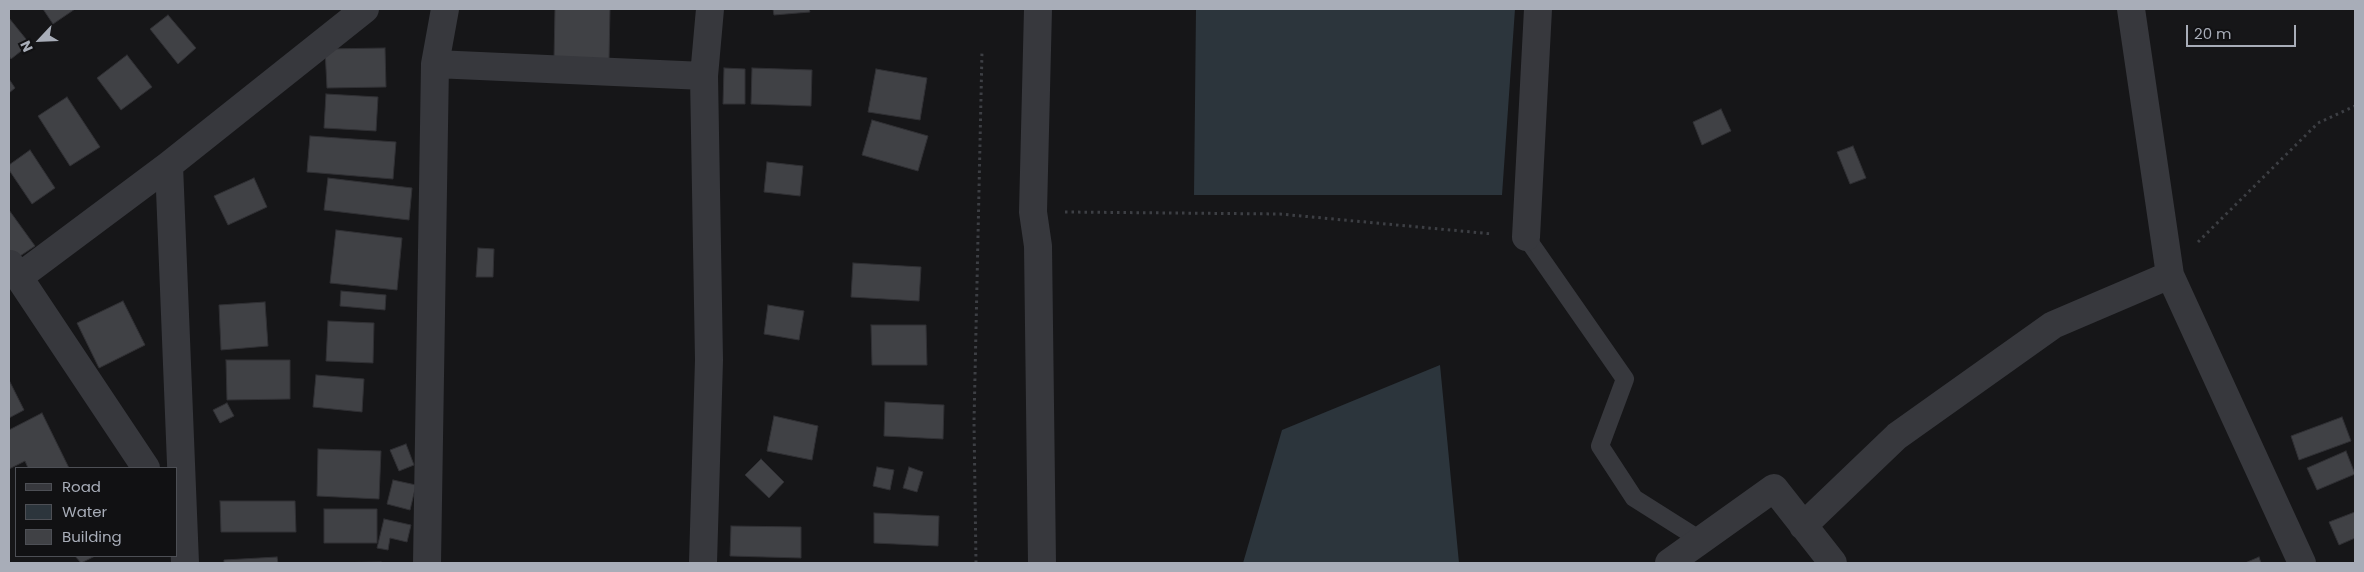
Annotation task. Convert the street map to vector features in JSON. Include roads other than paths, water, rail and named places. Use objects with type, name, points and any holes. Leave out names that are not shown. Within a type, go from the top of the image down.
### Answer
[{"type":"street","points":[[145,467],[14,270],[169,165],[364,9]]},
{"type":"street","points":[[427,563],[435,64],[444,9]]},
{"type":"street","points":[[703,563],[709,360],[704,76],[710,9]]},
{"type":"street","points":[[1038,9],[1033,212],[1038,246],[1042,563]]},
{"type":"street","points":[[1526,237],[1538,9]]},
{"type":"street","points":[[2131,9],[2170,275],[2302,563]]},
{"type":"street","points":[[435,64],[704,76]]},
{"type":"street","points":[[169,165],[180,519],[185,563]]},
{"type":"street","points":[[1803,526],[1897,436],[2053,325],[2170,275]]},
{"type":"street","points":[[1668,563],[1702,541],[1774,488],[1833,563]]},
{"type":"lane","points":[[1526,237],[1625,379],[1600,446],[1634,498],[1702,541]]},
{"type":"water","points":[[1196,9],[1515,9],[1502,195],[1194,195]]},
{"type":"water","points":[[1440,365],[1459,563],[1243,563],[1282,430]]}]
